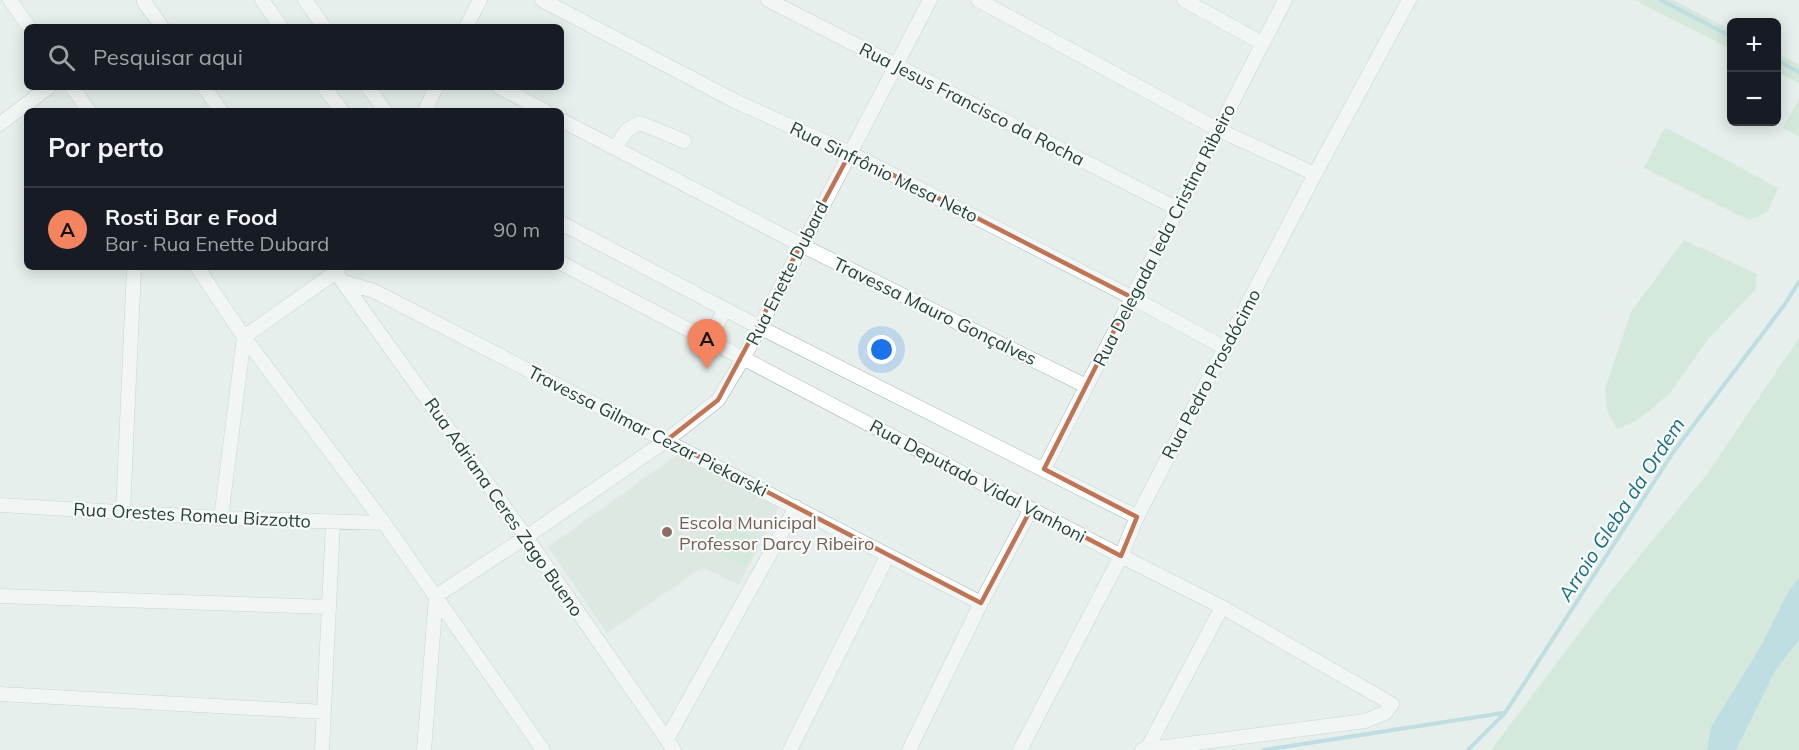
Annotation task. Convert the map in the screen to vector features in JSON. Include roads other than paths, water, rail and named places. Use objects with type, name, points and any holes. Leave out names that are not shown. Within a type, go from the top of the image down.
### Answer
[{"type":"street","points":[[10,0],[27,24]]},
{"type":"street","points":[[144,0],[160,24]]},
{"type":"street","points":[[262,0],[279,24]]},
{"type":"street","points":[[304,0],[322,24]]},
{"type":"street","points":[[468,24],[480,0]]},
{"type":"street","name":"Rua Sinfrônio Mesa Neto","points":[[542,0],[735,101],[850,153],[1131,297],[1225,348]]},
{"type":"street","name":"Rua Jesus Francisco da Rocha","points":[[768,0],[1176,208]]},
{"type":"street","name":"Rua Enette Dubard","points":[[436,596],[666,440],[718,400],[744,357],[930,0]]},
{"type":"street","points":[[978,0],[1219,130],[1315,174]]},
{"type":"street","points":[[1184,0],[1262,43]]},
{"type":"street","name":"Rua Delegada Ieda Cristina Ribeiro","points":[[1044,469],[1176,208],[1219,130],[1285,0]]},
{"type":"street","name":"Rua Pedro Prosdócimo","points":[[1020,750],[1121,556],[1137,516],[1408,0]]},
{"type":"street","points":[[0,124],[45,90]]},
{"type":"street","points":[[74,90],[87,108]]},
{"type":"street","points":[[206,90],[219,108]]},
{"type":"street","points":[[326,90],[340,108]]},
{"type":"street","points":[[370,90],[383,108]]},
{"type":"street","points":[[426,108],[435,90]]},
{"type":"street","points":[[504,90],[538,108]]},
{"type":"street","name":"Travessa Mauro Gonçalves","points":[[564,122],[801,245],[1086,386]]},
{"type":"street","points":[[615,148],[627,130],[640,123],[684,141]]},
{"type":"street","name":"Rua Deputado Vidal Vanhoni","points":[[564,226],[759,327],[1137,516]]},
{"type":"street","name":"Rua Deputado Vidal Vanhoni","points":[[564,265],[1222,607],[1392,704],[1385,713],[1365,721],[1144,749]]},
{"type":"street","points":[[123,512],[134,270]]},
{"type":"street","points":[[199,270],[244,337],[384,523],[543,750]]},
{"type":"street","points":[[221,518],[244,337],[337,272]]},
{"type":"street","name":"Travessa Gilmar Cezar Piekarski","points":[[337,272],[981,603]]},
{"type":"street","name":"Rua Adriana Ceres Zago Bueno","points":[[337,272],[526,537],[670,745]]},
{"type":"street","points":[[709,339],[725,309]]},
{"type":"street","name":"Rua Orestes Romeu Bizzotto","points":[[0,505],[221,518],[384,523]]},
{"type":"street","points":[[670,745],[796,507]]},
{"type":"street","points":[[909,750],[1030,509]]},
{"type":"street","points":[[322,750],[333,523]]},
{"type":"street","points":[[790,750],[888,555]]},
{"type":"street","points":[[0,596],[329,608]]},
{"type":"street","points":[[424,750],[436,596]]},
{"type":"street","points":[[1144,749],[1222,607]]},
{"type":"street","points":[[0,694],[324,712]]},
{"type":"water","points":[[1799,577],[1799,640],[1775,671],[1736,750],[1707,750],[1711,727],[1762,644],[1787,594]]},
{"type":"waterway","points":[[1661,0],[1727,34]]},
{"type":"waterway","points":[[1781,63],[1799,72]]},
{"type":"waterway","name":"Arroio Gleba da Ordem","points":[[1468,750],[1505,713],[1674,451],[1785,304],[1799,282]]},
{"type":"waterway","points":[[1264,750],[1503,713]]},
{"type":"place","name":"Rosti Bar e Food","points":[[707,369]]},
{"type":"place","name":"Escola Municipal Professor Darcy Ribeiro","points":[[667,532]]}]
